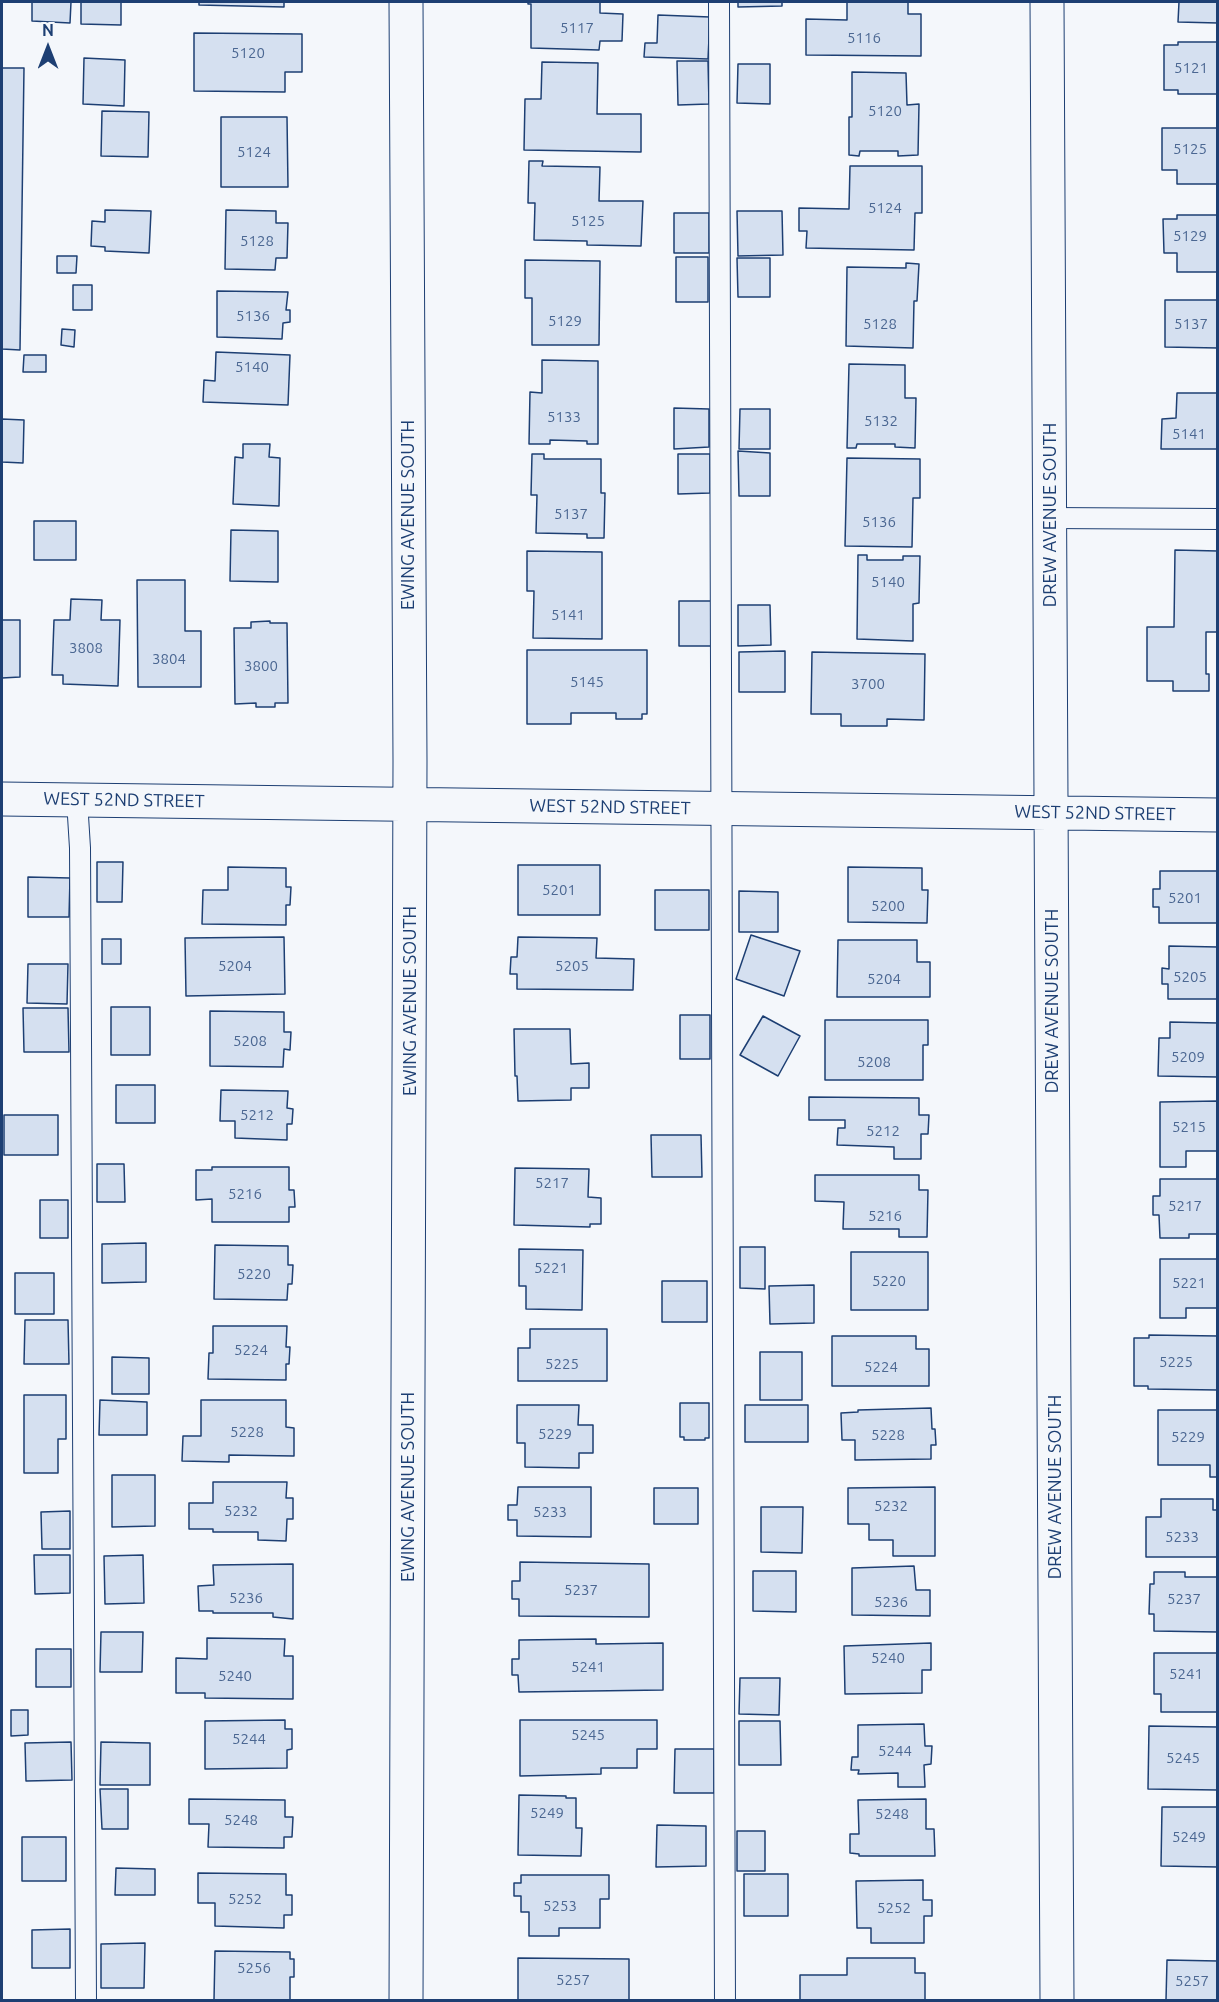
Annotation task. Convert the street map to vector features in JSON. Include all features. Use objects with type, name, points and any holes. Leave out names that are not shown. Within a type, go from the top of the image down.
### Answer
[{"type":"street","name":"EWING AVENUE SOUTH","points":[[406,2],[410,804],[406,2001]]},
{"type":"street","name":"DREW AVENUE SOUTH","points":[[1047,2],[1057,2001]]},
{"type":"street","name":"WEST 52ND STREET","points":[[2,799],[1218,815]]},
{"type":"lane","points":[[719,2],[725,2001]]},
{"type":"lane","points":[[1050,518],[1218,519]]},
{"type":"lane","points":[[77,800],[80,848],[86,2001]]},
{"type":"building","points":[[32,2],[71,2],[70,23],[32,21]]},
{"type":"building","points":[[81,2],[121,2],[121,25],[81,24]]},
{"type":"building","points":[[199,2],[284,2],[284,7],[199,5]]},
{"type":"building","points":[[528,2],[600,2],[600,13],[623,14],[622,41],[600,41],[599,50],[531,48],[531,4]]},
{"type":"building","points":[[738,2],[782,2],[782,6],[738,7]]},
{"type":"building","points":[[847,2],[908,2],[908,14],[921,14],[921,56],[806,55],[806,19],[847,20]]},
{"type":"building","points":[[1179,2],[1218,2],[1218,23],[1178,22]]},
{"type":"building","points":[[658,15],[710,17],[708,59],[644,57],[645,43],[657,43]]},
{"type":"building","points":[[194,33],[302,34],[302,72],[285,72],[285,92],[194,91]]},
{"type":"building","points":[[1178,42],[1218,42],[1218,94],[1178,94],[1178,90],[1164,90],[1164,45],[1178,45]]},
{"type":"building","points":[[84,58],[125,60],[124,106],[83,104]]},
{"type":"building","points":[[677,61],[708,61],[709,104],[678,105]]},
{"type":"building","points":[[542,62],[598,63],[597,114],[641,114],[641,152],[524,150],[525,99],[541,99]]},
{"type":"building","points":[[738,64],[770,64],[770,104],[737,103]]},
{"type":"building","points":[[2,68],[24,68],[20,350],[2,349]]},
{"type":"building","points":[[852,72],[906,73],[907,105],[919,104],[918,155],[898,156],[898,151],[860,151],[859,156],[849,155]]},
{"type":"building","points":[[102,111],[149,112],[148,157],[101,156]]},
{"type":"building","points":[[221,117],[287,117],[288,187],[221,187]]},
{"type":"building","points":[[1162,128],[1218,128],[1218,184],[1177,184],[1177,170],[1162,170]]},
{"type":"building","points":[[529,161],[543,161],[542,166],[600,167],[599,201],[643,201],[641,246],[587,245],[587,241],[534,240],[535,203],[528,203]]},
{"type":"building","points":[[850,166],[922,166],[922,213],[915,213],[914,250],[806,248],[807,231],[799,231],[799,208],[849,209]]},
{"type":"building","points":[[105,210],[151,211],[149,253],[105,251],[105,247],[91,246],[92,221],[105,222]]},
{"type":"building","points":[[226,210],[276,211],[276,223],[288,223],[287,258],[276,258],[275,270],[225,269]]},
{"type":"building","points":[[737,211],[782,211],[783,255],[738,256]]},
{"type":"building","points":[[674,213],[709,213],[709,253],[674,253]]},
{"type":"building","points":[[1177,215],[1218,215],[1218,272],[1177,272],[1177,253],[1164,253],[1163,219],[1177,219]]},
{"type":"building","points":[[57,256],[77,256],[76,273],[57,273]]},
{"type":"building","points":[[676,257],[708,257],[708,302],[676,302]]},
{"type":"building","points":[[737,258],[770,258],[770,297],[738,297]]},
{"type":"building","points":[[525,260],[600,261],[599,345],[532,345],[532,298],[525,298]]},
{"type":"building","points":[[906,263],[919,264],[917,301],[914,301],[913,348],[846,346],[847,267],[906,268]]},
{"type":"building","points":[[73,285],[92,285],[92,310],[73,310]]},
{"type":"building","points":[[217,291],[288,292],[286,310],[290,310],[290,322],[283,323],[282,339],[217,337]]},
{"type":"building","points":[[1165,300],[1218,300],[1218,348],[1165,347]]},
{"type":"building","points":[[62,329],[75,330],[74,347],[61,345]]},
{"type":"building","points":[[216,352],[290,355],[288,405],[203,402],[204,380],[215,381]]},
{"type":"building","points":[[24,355],[46,355],[46,372],[23,372]]},
{"type":"building","points":[[542,360],[598,361],[598,444],[587,444],[587,441],[550,440],[550,444],[529,444],[530,392],[542,393]]},
{"type":"building","points":[[849,364],[905,365],[905,398],[916,398],[915,448],[895,447],[895,444],[857,444],[856,448],[847,448]]},
{"type":"building","points":[[1177,393],[1218,393],[1218,449],[1161,449],[1162,419],[1176,418]]},
{"type":"building","points":[[674,408],[709,409],[709,447],[674,449]]},
{"type":"building","points":[[740,409],[770,409],[770,449],[739,449]]},
{"type":"building","points":[[2,419],[24,420],[23,463],[2,462]]},
{"type":"building","points":[[243,444],[270,444],[269,457],[280,458],[279,506],[233,504],[235,457],[243,458]]},
{"type":"building","points":[[738,451],[770,453],[770,496],[739,496]]},
{"type":"building","points":[[532,454],[544,454],[544,459],[601,459],[601,493],[605,493],[604,538],[587,538],[587,534],[536,533],[537,495],[531,495]]},
{"type":"building","points":[[678,454],[710,454],[710,493],[678,494]]},
{"type":"building","points":[[847,458],[920,459],[920,498],[913,498],[912,547],[845,546]]},
{"type":"building","points":[[34,521],[76,521],[76,560],[34,560]]},
{"type":"building","points":[[231,530],[278,531],[278,582],[230,581]]},
{"type":"building","points":[[1175,550],[1218,551],[1218,632],[1206,632],[1206,674],[1209,674],[1209,691],[1173,691],[1173,681],[1147,681],[1147,627],[1174,627]]},
{"type":"building","points":[[527,551],[602,552],[602,639],[533,638],[534,591],[527,591]]},
{"type":"building","points":[[858,555],[867,555],[867,560],[903,560],[903,556],[920,556],[919,603],[913,604],[913,641],[857,639]]},
{"type":"building","points":[[137,580],[185,580],[185,631],[201,631],[201,687],[138,687]]},
{"type":"building","points":[[71,599],[102,600],[101,620],[120,620],[118,686],[63,684],[63,675],[52,675],[54,620],[70,620]]},
{"type":"building","points":[[679,601],[711,601],[711,646],[679,646]]},
{"type":"building","points":[[738,605],[770,605],[771,645],[738,646]]},
{"type":"building","points":[[2,620],[20,620],[20,677],[2,678]]},
{"type":"building","points":[[270,621],[270,623],[287,623],[288,703],[275,703],[275,707],[256,707],[256,703],[235,704],[234,628],[251,628],[251,622]]},
{"type":"building","points":[[527,650],[647,650],[647,714],[642,714],[642,719],[616,719],[616,713],[571,713],[571,724],[527,724]]},
{"type":"building","points":[[785,651],[785,692],[739,692],[739,652]]},
{"type":"building","points":[[812,652],[925,654],[924,720],[887,719],[887,726],[841,726],[841,714],[811,714]]},
{"type":"building","points":[[97,862],[123,862],[122,902],[97,902]]},
{"type":"building","points":[[518,865],[600,865],[600,915],[518,915]]},
{"type":"building","points":[[228,867],[286,868],[286,887],[291,887],[290,905],[286,905],[286,925],[202,924],[203,890],[228,890]]},
{"type":"building","points":[[848,867],[922,868],[922,890],[928,890],[927,923],[848,922]]},
{"type":"building","points":[[1160,871],[1218,871],[1218,923],[1159,923],[1159,907],[1153,907],[1153,889],[1160,889]]},
{"type":"building","points":[[28,877],[70,878],[69,917],[28,917]]},
{"type":"building","points":[[655,890],[709,890],[709,930],[655,930]]},
{"type":"building","points":[[739,891],[778,892],[778,932],[739,932]]},
{"type":"building","points":[[751,935],[800,951],[784,996],[736,979]]},
{"type":"building","points":[[284,937],[285,994],[186,996],[185,938]]},
{"type":"building","points":[[518,937],[597,938],[596,958],[634,959],[633,990],[517,989],[517,974],[510,974],[511,957],[517,957]]},
{"type":"building","points":[[102,939],[121,939],[121,964],[102,964]]},
{"type":"building","points":[[838,940],[917,940],[917,962],[930,962],[930,997],[837,997]]},
{"type":"building","points":[[1169,946],[1218,947],[1218,999],[1168,999],[1168,984],[1162,984],[1162,968],[1169,969]]},
{"type":"building","points":[[28,964],[68,964],[67,1004],[27,1003]]},
{"type":"building","points":[[111,1007],[150,1007],[150,1055],[111,1055]]},
{"type":"building","points":[[23,1008],[68,1008],[69,1052],[24,1052]]},
{"type":"building","points":[[210,1011],[284,1012],[284,1032],[291,1032],[290,1050],[284,1049],[283,1067],[210,1066]]},
{"type":"building","points":[[680,1015],[710,1015],[710,1059],[680,1059]]},
{"type":"building","points":[[763,1016],[800,1036],[778,1076],[740,1055]]},
{"type":"building","points":[[825,1020],[928,1020],[928,1045],[923,1045],[923,1080],[825,1080]]},
{"type":"building","points":[[1170,1022],[1218,1023],[1218,1077],[1158,1076],[1159,1038],[1170,1038]]},
{"type":"building","points":[[514,1029],[570,1029],[571,1064],[589,1063],[589,1088],[571,1088],[571,1100],[518,1101]]},
{"type":"building","points":[[116,1085],[155,1085],[155,1123],[116,1123]]},
{"type":"building","points":[[221,1090],[288,1091],[287,1108],[293,1109],[292,1124],[287,1124],[287,1140],[235,1138],[235,1121],[220,1121]]},
{"type":"building","points":[[809,1097],[919,1098],[919,1115],[929,1115],[928,1134],[921,1134],[921,1159],[894,1159],[894,1147],[837,1145],[838,1128],[845,1128],[845,1120],[809,1120]]},
{"type":"building","points":[[1218,1101],[1218,1151],[1186,1151],[1186,1167],[1160,1167],[1160,1102]]},
{"type":"building","points":[[4,1115],[58,1115],[58,1155],[4,1155]]},
{"type":"building","points":[[651,1135],[701,1135],[702,1177],[652,1177]]},
{"type":"building","points":[[97,1164],[124,1164],[125,1202],[97,1202]]},
{"type":"building","points":[[212,1167],[289,1167],[289,1190],[294,1190],[295,1207],[289,1207],[289,1222],[212,1222],[212,1199],[196,1200],[196,1170],[212,1170]]},
{"type":"building","points":[[515,1168],[589,1169],[588,1197],[601,1198],[601,1224],[590,1224],[590,1227],[514,1225]]},
{"type":"building","points":[[815,1175],[919,1175],[919,1190],[928,1190],[927,1237],[899,1237],[899,1229],[843,1229],[844,1202],[815,1201]]},
{"type":"building","points":[[1160,1179],[1218,1179],[1218,1234],[1189,1234],[1189,1238],[1160,1238],[1159,1215],[1153,1215],[1153,1196],[1160,1196]]},
{"type":"building","points":[[40,1200],[68,1200],[68,1238],[40,1238]]},
{"type":"building","points":[[146,1243],[146,1282],[102,1283],[102,1244]]},
{"type":"building","points":[[215,1245],[288,1246],[288,1265],[293,1265],[292,1284],[288,1284],[287,1300],[214,1299]]},
{"type":"building","points":[[740,1247],[765,1247],[765,1289],[740,1288]]},
{"type":"building","points":[[519,1249],[583,1250],[582,1310],[526,1309],[526,1286],[519,1286]]},
{"type":"building","points":[[851,1252],[928,1252],[928,1310],[851,1310]]},
{"type":"building","points":[[1160,1259],[1218,1259],[1218,1308],[1186,1308],[1186,1318],[1160,1318]]},
{"type":"building","points":[[15,1273],[54,1273],[54,1314],[15,1314]]},
{"type":"building","points":[[662,1281],[707,1281],[707,1322],[662,1322]]},
{"type":"building","points":[[814,1285],[814,1323],[770,1324],[769,1286]]},
{"type":"building","points":[[25,1320],[68,1320],[69,1364],[24,1364]]},
{"type":"building","points":[[213,1326],[287,1326],[286,1347],[290,1347],[289,1364],[286,1364],[286,1380],[208,1379],[209,1353],[213,1353]]},
{"type":"building","points":[[530,1329],[607,1329],[607,1381],[518,1381],[518,1348],[530,1348]]},
{"type":"building","points":[[1149,1335],[1218,1336],[1218,1390],[1148,1389],[1148,1386],[1134,1386],[1134,1338],[1149,1338]]},
{"type":"building","points":[[832,1336],[916,1336],[916,1349],[929,1349],[929,1386],[832,1386]]},
{"type":"building","points":[[760,1352],[802,1352],[802,1400],[760,1400]]},
{"type":"building","points":[[112,1357],[149,1358],[149,1394],[112,1394]]},
{"type":"building","points":[[24,1395],[66,1395],[66,1439],[58,1439],[58,1473],[24,1473]]},
{"type":"building","points":[[100,1400],[147,1402],[147,1435],[99,1435]]},
{"type":"building","points":[[201,1400],[286,1400],[286,1427],[294,1428],[294,1456],[229,1455],[229,1462],[182,1461],[183,1436],[201,1436]]},
{"type":"building","points":[[680,1403],[709,1403],[709,1438],[684,1440],[684,1437],[680,1437]]},
{"type":"building","points":[[517,1405],[579,1405],[578,1425],[593,1425],[593,1453],[579,1453],[579,1468],[525,1467],[525,1443],[517,1443]]},
{"type":"building","points":[[745,1405],[808,1405],[808,1442],[745,1442]]},
{"type":"building","points":[[931,1408],[932,1429],[935,1429],[936,1445],[931,1445],[931,1459],[855,1460],[855,1440],[842,1440],[841,1413],[858,1412],[858,1410]]},
{"type":"building","points":[[1158,1410],[1218,1410],[1218,1477],[1210,1477],[1210,1465],[1158,1465]]},
{"type":"building","points":[[112,1475],[155,1475],[155,1526],[112,1527]]},
{"type":"building","points":[[213,1482],[287,1482],[286,1498],[293,1498],[293,1519],[287,1519],[286,1541],[258,1540],[258,1532],[213,1532],[213,1529],[189,1529],[189,1503],[213,1503]]},
{"type":"building","points":[[518,1487],[591,1487],[591,1537],[517,1536],[517,1520],[508,1520],[508,1505],[517,1505]]},
{"type":"building","points":[[935,1487],[935,1556],[893,1556],[893,1540],[869,1540],[869,1524],[848,1524],[848,1488]]},
{"type":"building","points":[[654,1488],[698,1488],[698,1524],[654,1524]]},
{"type":"building","points":[[1161,1499],[1213,1499],[1213,1510],[1218,1510],[1218,1557],[1146,1557],[1146,1517],[1161,1517]]},
{"type":"building","points":[[761,1507],[803,1507],[802,1553],[761,1552]]},
{"type":"building","points":[[70,1511],[70,1549],[42,1549],[41,1512]]},
{"type":"building","points":[[34,1555],[70,1555],[70,1593],[35,1594]]},
{"type":"building","points":[[143,1555],[144,1603],[105,1604],[104,1556]]},
{"type":"building","points":[[520,1562],[649,1564],[649,1617],[519,1616],[519,1599],[512,1599],[512,1581],[520,1581]]},
{"type":"building","points":[[293,1564],[293,1619],[273,1617],[273,1613],[199,1611],[198,1586],[214,1585],[213,1565]]},
{"type":"building","points":[[914,1566],[916,1590],[930,1590],[930,1616],[852,1615],[852,1568]]},
{"type":"building","points":[[753,1571],[796,1571],[796,1612],[753,1611]]},
{"type":"building","points":[[1154,1572],[1185,1572],[1185,1577],[1218,1577],[1218,1632],[1154,1631],[1154,1614],[1149,1614],[1150,1584],[1154,1584]]},
{"type":"building","points":[[101,1632],[143,1632],[142,1672],[100,1672]]},
{"type":"building","points":[[207,1638],[285,1639],[284,1656],[293,1656],[293,1699],[205,1698],[205,1693],[176,1693],[176,1658],[207,1659]]},
{"type":"building","points":[[596,1639],[596,1644],[663,1643],[663,1690],[519,1692],[518,1675],[512,1675],[512,1659],[519,1659],[519,1640]]},
{"type":"building","points":[[931,1643],[931,1670],[922,1670],[922,1693],[845,1694],[844,1646]]},
{"type":"building","points":[[36,1649],[71,1649],[71,1687],[36,1687]]},
{"type":"building","points":[[1154,1653],[1218,1653],[1218,1712],[1161,1712],[1161,1694],[1154,1694]]},
{"type":"building","points":[[740,1678],[780,1678],[779,1715],[739,1714]]},
{"type":"building","points":[[11,1710],[28,1710],[28,1735],[11,1736]]},
{"type":"building","points":[[285,1720],[285,1729],[292,1729],[292,1749],[287,1750],[287,1768],[205,1769],[205,1721]]},
{"type":"building","points":[[520,1720],[657,1720],[657,1749],[637,1749],[637,1768],[601,1768],[601,1774],[520,1776]]},
{"type":"building","points":[[739,1721],[780,1721],[781,1765],[739,1765]]},
{"type":"building","points":[[924,1724],[925,1746],[932,1746],[931,1764],[924,1765],[925,1787],[898,1787],[898,1773],[858,1774],[859,1770],[851,1770],[852,1757],[858,1757],[858,1725]]},
{"type":"building","points":[[1149,1726],[1218,1727],[1218,1790],[1148,1789]]},
{"type":"building","points":[[71,1742],[72,1780],[26,1781],[25,1743]]},
{"type":"building","points":[[101,1742],[150,1743],[150,1785],[100,1785]]},
{"type":"building","points":[[675,1749],[714,1749],[714,1793],[674,1793]]},
{"type":"building","points":[[100,1789],[128,1789],[128,1829],[102,1829]]},
{"type":"building","points":[[519,1795],[576,1798],[576,1828],[582,1828],[581,1856],[518,1855]]},
{"type":"building","points":[[189,1799],[285,1800],[285,1817],[293,1817],[292,1837],[284,1837],[284,1848],[208,1847],[209,1824],[189,1824]]},
{"type":"building","points":[[926,1799],[926,1829],[934,1829],[935,1856],[859,1856],[859,1854],[850,1853],[850,1834],[859,1834],[858,1800]]},
{"type":"building","points":[[1162,1807],[1218,1807],[1218,1867],[1161,1866]]},
{"type":"building","points":[[657,1825],[706,1826],[706,1866],[656,1867]]},
{"type":"building","points":[[737,1831],[765,1831],[765,1871],[737,1871]]},
{"type":"building","points":[[22,1837],[66,1837],[66,1881],[22,1881]]},
{"type":"building","points":[[116,1868],[155,1869],[155,1895],[115,1895]]},
{"type":"building","points":[[198,1873],[286,1874],[286,1895],[292,1895],[292,1915],[284,1915],[284,1928],[215,1926],[215,1903],[198,1903]]},
{"type":"building","points":[[744,1874],[788,1874],[788,1916],[744,1916]]},
{"type":"building","points":[[521,1875],[609,1875],[609,1899],[600,1899],[600,1928],[559,1928],[559,1936],[529,1936],[529,1912],[521,1912],[521,1896],[514,1896],[514,1883],[521,1883]]},
{"type":"building","points":[[923,1880],[923,1900],[932,1900],[932,1916],[924,1916],[924,1943],[871,1943],[871,1928],[857,1928],[856,1881]]},
{"type":"building","points":[[70,1929],[70,1968],[32,1968],[32,1930]]},
{"type":"building","points":[[145,1943],[144,1988],[101,1988],[101,1944]]},
{"type":"building","points":[[215,1951],[290,1952],[290,1959],[294,1959],[294,1977],[290,1977],[290,2000],[214,2000]]},
{"type":"building","points":[[518,1958],[629,1959],[629,2000],[518,2000]]},
{"type":"building","points":[[847,1958],[915,1958],[915,1973],[925,1973],[925,2000],[800,2000],[800,1975],[847,1975]]},
{"type":"building","points":[[1167,1960],[1218,1961],[1218,2000],[1166,2000]]}]
